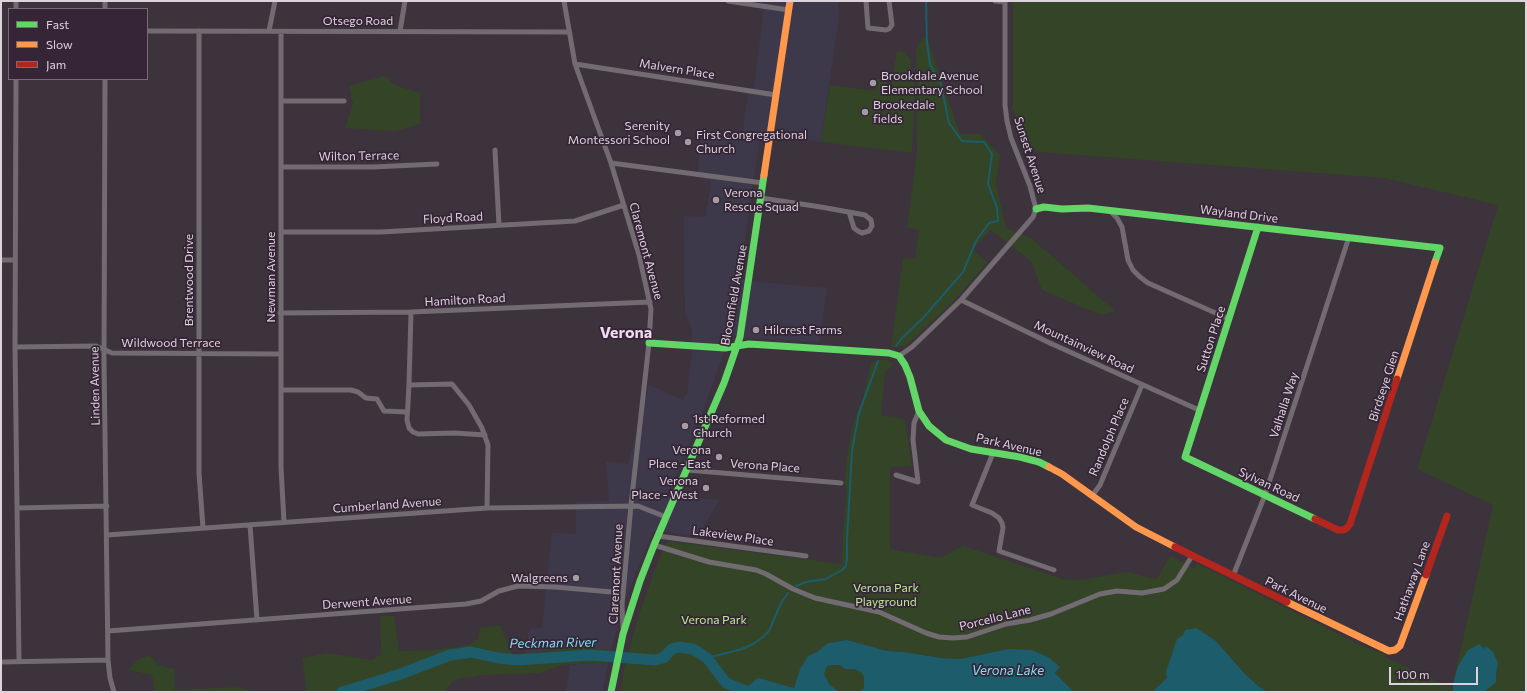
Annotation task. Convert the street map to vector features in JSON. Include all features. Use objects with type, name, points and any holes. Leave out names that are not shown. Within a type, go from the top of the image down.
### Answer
[{"type":"street","points":[[270,31],[275,1]]},
{"type":"street","points":[[400,31],[405,1]]},
{"type":"street","name":"Claremont Avenue","points":[[564,1],[576,64],[611,163],[639,255],[650,302],[651,317],[649,343],[623,592],[623,634]]},
{"type":"street","points":[[728,1],[789,10]]},
{"type":"street","name":"Bloomfield Avenue","points":[[611,692],[623,634],[638,587],[654,545],[724,383],[737,346],[744,312],[790,1]]},
{"type":"street","points":[[866,1],[868,28],[886,30],[892,25],[889,1]]},
{"type":"street","points":[[995,1],[1005,2]]},
{"type":"street","name":"Sunset Avenue","points":[[899,356],[912,348],[961,300],[1033,217],[1039,208],[1011,138],[1007,121],[1005,105],[1005,2]]},
{"type":"street","name":"Otsego Road","points":[[148,31],[569,32]]},
{"type":"street","name":"Brentwood Drive","points":[[199,31],[199,473],[203,528]]},
{"type":"street","name":"Newman Avenue","points":[[281,32],[280,390],[281,467],[284,522]]},
{"type":"street","name":"Malvern Place","points":[[576,64],[776,95]]},
{"type":"street","points":[[16,80],[15,347],[19,661]]},
{"type":"street","name":"Linden Avenue","points":[[105,80],[104,350],[108,660],[110,678],[114,692]]},
{"type":"street","points":[[281,101],[344,101]]},
{"type":"street","points":[[494,150],[499,225]]},
{"type":"street","points":[[611,163],[763,183]]},
{"type":"street","name":"Wilton Terrace","points":[[281,167],[373,167],[437,164]]},
{"type":"street","points":[[761,198],[849,212],[865,215],[870,218],[872,223],[869,231],[862,233],[856,230],[849,212]]},
{"type":"street","name":"Floyd Road","points":[[281,232],[381,232],[575,220],[624,205]]},
{"type":"street","name":"Wayland Drive","points":[[1039,208],[1088,208],[1110,210],[1440,248]]},
{"type":"street","points":[[1110,210],[1122,227],[1128,260],[1133,270],[1140,277],[1229,319]]},
{"type":"street","name":"Sutton Place","points":[[1184,457],[1258,227]]},
{"type":"street","name":"Valhalla Way","points":[[1233,576],[1265,495],[1349,237]]},
{"type":"street","name":"Birdseye Glen","points":[[1345,529],[1350,524],[1440,248]]},
{"type":"street","points":[[1,260],[15,260]]},
{"type":"street","name":"Mountainview Road","points":[[961,300],[1142,385],[1199,410]]},
{"type":"street","name":"Hamilton Road","points":[[280,313],[411,312],[650,302]]},
{"type":"street","points":[[411,312],[407,412],[408,426],[416,433],[485,435]]},
{"type":"street","points":[[649,343],[724,348],[749,344],[899,356]]},
{"type":"street","name":"Wildwood Terrace","points":[[15,347],[96,346],[112,353],[281,354]]},
{"type":"street","name":"Park Avenue","points":[[899,356],[910,377],[919,411],[929,426],[946,440],[972,449],[1020,457],[1039,462],[1062,474],[1136,527],[1192,556],[1386,650],[1395,650]]},
{"type":"street","points":[[409,385],[452,384],[470,405],[485,435],[488,445],[487,508]]},
{"type":"street","name":"Randolph Place","points":[[1092,496],[1100,485],[1142,385]]},
{"type":"street","points":[[280,390],[351,390],[358,392],[366,398],[377,399],[384,411],[407,412]]},
{"type":"street","points":[[896,475],[918,482],[913,440],[914,423],[919,411]]},
{"type":"street","points":[[993,453],[972,506],[992,513],[999,518],[1003,528],[999,551],[1054,570]]},
{"type":"street","name":"Sylvan Road","points":[[1184,457],[1338,530],[1345,529]]},
{"type":"street","name":"Verona Place","points":[[687,470],[841,483]]},
{"type":"street","name":"Cumberland Avenue","points":[[107,535],[487,508],[631,505],[638,506],[666,517]]},
{"type":"street","points":[[17,508],[107,506]]},
{"type":"street","name":"Hathaway Lane","points":[[1395,650],[1400,646],[1447,516]]},
{"type":"street","points":[[250,525],[257,620]]},
{"type":"street","name":"Lakeview Place","points":[[658,536],[806,556]]},
{"type":"street","name":"Porcello Lane","points":[[654,545],[714,563],[756,570],[793,589],[815,598],[879,612],[926,633],[939,637],[953,638],[967,637],[1006,624],[1030,620],[1050,614],[1100,594],[1117,591],[1142,594],[1164,589],[1177,580],[1192,556]]},
{"type":"street","name":"Derwent Avenue","points":[[108,631],[466,604],[481,601],[499,591],[518,586],[623,592]]},
{"type":"street","points":[[1,662],[108,660]]},
{"type":"shaded area","points":[[765,1],[838,1],[839,15],[821,142],[781,136],[760,136],[739,278],[758,282],[827,288],[819,342],[750,338],[730,335],[702,414],[667,495],[719,500],[698,537],[670,532],[653,531],[625,600],[612,646],[602,692],[566,692],[570,665],[592,663],[604,665],[607,650],[566,645],[542,652],[526,654],[529,629],[542,628],[552,533],[576,534],[576,502],[609,501],[606,462],[628,464],[649,385],[683,400],[687,394],[692,353],[692,329],[685,313],[684,216],[706,217],[711,181],[697,178],[702,129],[742,135],[749,88],[754,88]]},
{"type":"green space","points":[[1013,1],[1526,1],[1526,692],[1268,692],[1258,686],[1244,673],[1216,641],[1184,635],[1167,678],[1152,692],[1074,692],[1055,672],[1060,666],[1008,649],[960,659],[941,658],[887,651],[847,640],[828,643],[817,652],[808,656],[800,669],[794,688],[759,678],[750,685],[744,686],[743,692],[620,692],[624,669],[638,617],[659,559],[668,541],[841,564],[847,487],[844,484],[853,424],[863,397],[871,363],[884,359],[894,364],[885,372],[881,415],[905,419],[912,466],[890,467],[890,549],[940,558],[963,546],[1063,579],[1081,580],[1126,572],[1157,579],[1170,556],[1196,569],[1196,563],[1366,648],[1385,654],[1385,657],[1452,688],[1493,505],[1417,469],[1498,205],[1384,178],[1026,151],[1013,109]]},
{"type":"green space","points":[[927,34],[929,44],[960,134],[980,134],[1000,155],[996,183],[1006,228],[1031,238],[1115,311],[1101,315],[1042,290],[1031,261],[991,230],[973,249],[987,263],[955,300],[907,345],[891,348],[903,258],[915,259],[919,230],[907,228],[917,153],[916,48]]},
{"type":"green space","points":[[897,51],[905,52],[911,60],[909,80],[915,81],[912,153],[821,142],[830,85],[875,91],[877,79],[886,80],[885,83],[891,84]]},
{"type":"green space","points":[[385,76],[395,85],[420,93],[420,124],[395,131],[345,128],[353,104],[349,86]]},
{"type":"green space","points":[[380,616],[394,616],[399,651],[435,650],[469,645],[478,639],[480,628],[500,625],[512,654],[542,652],[566,645],[608,650],[604,665],[592,663],[562,665],[540,673],[481,675],[454,680],[444,692],[307,692],[302,658],[327,653],[372,660],[381,654]]},
{"type":"green space","points":[[150,655],[158,665],[174,669],[175,690],[237,687],[256,692],[155,692],[152,675],[128,670],[137,660]]},
{"type":"green space","points":[[840,665],[845,669],[855,668],[861,672],[864,676],[864,688],[859,692],[838,691],[830,685],[824,674],[827,666]]},
{"type":"water","points":[[1196,628],[1216,641],[1244,673],[1258,686],[1268,692],[1152,692],[1167,678],[1166,672],[1177,639],[1183,635],[1185,630]]},
{"type":"water","name":"Verona Lake","points":[[847,640],[887,651],[941,658],[960,659],[1008,649],[1032,650],[1048,657],[1060,667],[1055,673],[1074,692],[859,692],[864,688],[864,677],[861,672],[855,669],[845,669],[840,665],[835,665],[827,666],[824,674],[830,685],[838,691],[850,692],[743,692],[744,686],[750,685],[759,678],[794,688],[800,669],[808,656],[817,652],[828,643]]},
{"type":"water","points":[[1479,644],[1484,649],[1486,646],[1493,652],[1498,663],[1496,682],[1484,692],[1453,692],[1453,684],[1458,666],[1468,650]]},
{"type":"waterway","points":[[896,346],[902,338],[924,317],[963,272],[976,241],[989,223],[998,221],[997,208],[988,184],[992,154],[984,142],[962,141],[949,123],[941,84],[930,64],[927,43],[926,1]]},
{"type":"waterway","points":[[796,586],[806,582],[826,579],[846,566],[852,451],[859,413],[878,361]]},
{"type":"waterway","points":[[707,658],[742,649],[763,637],[769,631],[781,603],[788,593]]},
{"type":"waterway","name":"Peckman River","points":[[342,692],[398,675],[450,655],[471,652],[498,658],[517,660],[590,655],[655,660],[663,658],[672,649],[679,647],[693,649],[701,654],[707,658],[726,683],[749,692]]},
{"type":"traffic: fast","points":[[611,692],[623,634],[640,581],[724,383],[740,337],[764,175]]},
{"type":"traffic: fast","points":[[1036,209],[1044,207],[1062,209],[1088,208],[1440,248],[1435,262]]},
{"type":"traffic: fast","points":[[1258,227],[1185,457],[1315,519]]},
{"type":"traffic: fast","points":[[649,343],[725,348],[749,344],[889,353],[899,356],[910,377],[919,411],[929,426],[946,440],[971,449],[1020,457],[1039,462],[1049,467]]},
{"type":"traffic: slow","points":[[764,175],[790,1]]},
{"type":"traffic: slow","points":[[1397,379],[1435,262]]},
{"type":"traffic: slow","points":[[1049,467],[1062,474],[1136,527],[1175,547]]},
{"type":"traffic: slow","points":[[1287,602],[1389,651],[1395,650],[1400,646],[1426,575]]},
{"type":"traffic: jam","points":[[1315,519],[1338,530],[1343,530],[1350,524],[1397,379]]},
{"type":"traffic: jam","points":[[1426,575],[1447,516]]},
{"type":"traffic: jam","points":[[1175,547],[1287,602]]},
{"type":"place","name":"Brookdale Avenue Elementary School","points":[[873,83]]},
{"type":"place","name":"Brookedale fields","points":[[865,112]]},
{"type":"place","name":"Serenity Montessori School","points":[[678,133]]},
{"type":"place","name":"First Congregational Church","points":[[688,142]]},
{"type":"place","name":"Verona Rescue Squad","points":[[716,200]]},
{"type":"place","name":"Hilcrest Farms","points":[[756,330]]},
{"type":"place","name":"1st Reformed Church","points":[[685,426]]},
{"type":"place","name":"Verona Place - East","points":[[719,457]]},
{"type":"place","name":"Verona Place - West","points":[[706,488]]},
{"type":"place","name":"Walgreens","points":[[576,578]]},
{"type":"district","name":"Verona","points":[[626,333]]},
{"type":"park label","name":"Verona Park Playground","points":[[886,595]]},
{"type":"park label","name":"Verona Park","points":[[714,620]]}]
